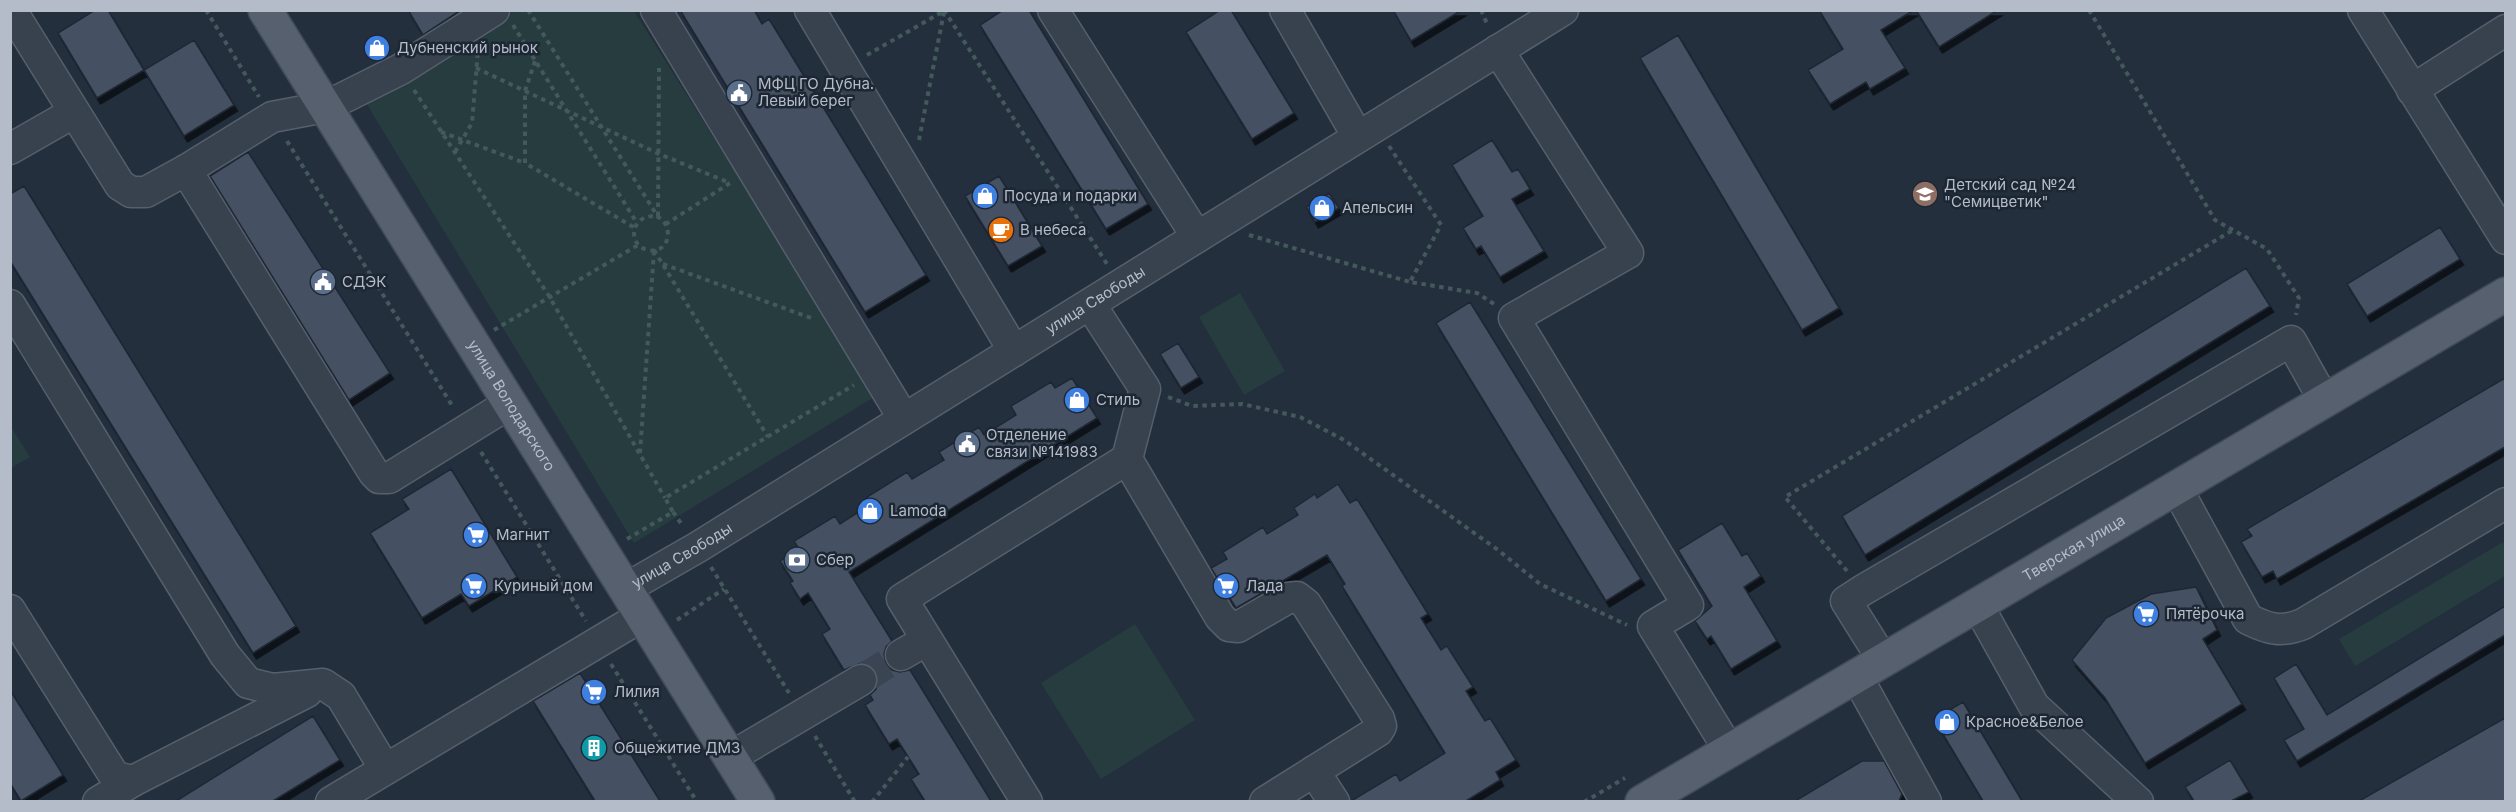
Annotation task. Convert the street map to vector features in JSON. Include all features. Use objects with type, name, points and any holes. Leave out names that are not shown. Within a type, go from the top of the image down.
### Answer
[{"type":"main road","name":"улица Володарского","points":[[265,10],[758,801]]},
{"type":"main road","name":"Тверская улица","points":[[1642,801],[2505,294]]},
{"type":"street","points":[[656,10],[904,419]]},
{"type":"street","points":[[810,10],[1014,351]]},
{"type":"street","points":[[1053,10],[1207,231]]},
{"type":"street","points":[[1285,10],[1367,131]]},
{"type":"street","name":"улица Свободы","points":[[331,801],[385,769],[634,602],[698,547],[1563,10]]},
{"type":"street","points":[[2362,10],[2505,239]]},
{"type":"street","points":[[18,16],[73,113],[120,185],[131,192],[146,192],[272,117],[325,107],[502,16]]},
{"type":"street","points":[[2412,90],[2505,30]]},
{"type":"street","points":[[1498,50],[1628,253],[1514,318],[1688,605],[1653,626],[1729,750]]},
{"type":"street","points":[[10,149],[73,113]]},
{"type":"street","points":[[186,170],[367,462],[380,478],[389,478],[510,403]]},
{"type":"street","points":[[1027,801],[902,599],[1127,459],[1145,389],[1090,304]]},
{"type":"street","points":[[10,305],[225,655],[248,683],[273,689],[323,684],[341,696],[385,769]]},
{"type":"street","points":[[1926,801],[1869,668],[1846,601],[2291,341],[2324,400]]},
{"type":"street","points":[[1127,459],[1220,617],[1228,626],[1238,627],[1288,598],[1296,597],[1306,604],[1380,719],[1381,726],[1378,731],[1265,801]]},
{"type":"street","points":[[2176,487],[2248,619],[2269,630],[2289,630],[2303,624],[2505,503]]},
{"type":"street","points":[[1977,604],[2034,706],[2138,801]]},
{"type":"street","points":[[10,610],[115,777],[133,781]]},
{"type":"street","points":[[901,656],[927,639]]},
{"type":"street","points":[[731,757],[861,680]]},
{"type":"street","points":[[98,801],[323,684]]},
{"type":"street","points":[[1314,771],[1334,801]]},
{"type":"path","points":[[528,10],[658,217],[666,224],[669,235],[664,245],[648,250],[638,244],[634,228],[646,216],[658,217]]},
{"type":"path","points":[[2089,10],[2216,220],[2267,249],[2299,298],[2291,341]]},
{"type":"path","points":[[844,69],[944,11]]},
{"type":"path","points":[[911,179],[944,11]]},
{"type":"path","points":[[944,11],[1120,285]]},
{"type":"path","points":[[502,16],[536,61],[637,223]]},
{"type":"path","points":[[455,152],[472,123],[478,47]]},
{"type":"path","points":[[525,163],[525,91],[536,61]]},
{"type":"path","points":[[658,217],[659,62]]},
{"type":"path","points":[[476,68],[658,154],[730,183],[666,224]]},
{"type":"path","points":[[401,69],[549,296],[673,512],[698,547],[855,801]]},
{"type":"path","points":[[1367,131],[1441,225],[1410,282]]},
{"type":"path","points":[[441,132],[525,163],[634,228]]},
{"type":"path","points":[[1863,590],[1785,497],[2233,230]]},
{"type":"path","points":[[1207,231],[1410,282],[1477,293],[1514,318]]},
{"type":"path","points":[[473,343],[638,244]]},
{"type":"path","points":[[640,453],[654,250]]},
{"type":"path","points":[[654,250],[768,437]]},
{"type":"path","points":[[662,264],[851,332]]},
{"type":"path","points":[[665,498],[875,372]]},
{"type":"path","points":[[1145,389],[1192,406],[1242,404],[1300,417],[1344,440],[1498,550],[1540,584],[1663,643]]},
{"type":"path","points":[[603,553],[673,512]]},
{"type":"path","points":[[872,801],[909,757]]},
{"type":"green space","points":[[514,11],[634,11],[876,396],[634,543],[366,103]]},
{"type":"green space","points":[[1240,293],[1285,371],[1244,395],[1199,317]]},
{"type":"green space","points":[[10,425],[30,457],[11,468],[10,468]]},
{"type":"green space","points":[[2503,542],[2505,576],[2355,666],[2339,639]]},
{"type":"green space","points":[[1135,624],[1195,720],[1101,779],[1041,683]]},
{"type":"building","points":[[95,10],[108,10],[144,70],[97,98],[58,33]]},
{"type":"building","points":[[408,10],[461,10],[423,35]]},
{"type":"building","points":[[680,10],[754,10],[762,24],[769,19],[926,275],[865,312]]},
{"type":"building","points":[[1003,10],[1029,10],[1148,204],[1106,229],[980,25]]},
{"type":"building","points":[[1220,10],[1231,10],[1294,113],[1252,139],[1186,32]]},
{"type":"building","points":[[1393,10],[1462,10],[1411,41]]},
{"type":"building","points":[[1819,10],[1914,10],[1881,30],[1905,68],[1870,89],[1866,82],[1830,104],[1808,70],[1843,49]]},
{"type":"building","points":[[1916,10],[1998,10],[1939,47]]},
{"type":"building","points":[[1678,35],[1839,308],[1802,330],[1640,58]]},
{"type":"building","points":[[194,40],[234,105],[184,136],[144,70]]},
{"type":"building","points":[[1492,140],[1512,172],[1518,169],[1530,189],[1512,199],[1544,251],[1500,277],[1481,246],[1476,249],[1463,228],[1483,216],[1452,165]]},
{"type":"building","points":[[248,152],[390,373],[349,400],[210,176]]},
{"type":"building","points":[[999,176],[1042,246],[1008,266],[965,196]]},
{"type":"building","points":[[24,186],[296,626],[253,653],[10,261],[10,194]]},
{"type":"building","name":"Апельсин","points":[[1329,193],[1339,208],[1315,222],[1306,207]]},
{"type":"building","points":[[2440,227],[2460,259],[2367,316],[2347,284]]},
{"type":"building","points":[[2246,268],[2270,306],[1865,555],[1842,516]]},
{"type":"building","points":[[1470,302],[1641,579],[1606,601],[1436,323]]},
{"type":"building","points":[[1178,343],[1199,377],[1181,388],[1160,354]]},
{"type":"building","points":[[1072,378],[1097,418],[849,572],[892,641],[886,647],[884,654],[886,664],[892,670],[900,672],[910,670],[991,801],[925,801],[911,779],[919,774],[897,739],[889,744],[865,705],[873,700],[870,695],[876,689],[878,680],[875,671],[869,665],[861,663],[844,670],[822,634],[830,629],[808,593],[800,599],[790,583],[793,581],[780,561],[799,549],[794,541],[835,516],[840,524],[871,504],[867,497],[907,472],[912,479],[944,460],[939,452],[979,427],[984,435],[1016,415],[1011,406],[1051,382],[1055,388]]},
{"type":"building","points":[[2505,378],[2505,447],[2277,579],[2273,571],[2262,577],[2241,542],[2252,536],[2247,529]]},
{"type":"building","points":[[451,469],[517,577],[469,606],[461,594],[422,618],[370,533],[409,509],[402,499]]},
{"type":"building","points":[[1338,484],[1350,503],[1357,499],[1428,614],[1421,618],[1441,650],[1447,646],[1473,687],[1466,691],[1485,721],[1490,718],[1516,760],[1496,772],[1500,780],[1466,801],[1351,801],[1396,774],[1400,781],[1445,753],[1342,586],[1345,584],[1327,555],[1236,608],[1211,568],[1227,559],[1223,552],[1263,527],[1267,534],[1298,515],[1294,508],[1315,494],[1317,498]]},
{"type":"building","points":[[1722,523],[1742,556],[1747,553],[1761,576],[1744,587],[1777,641],[1731,669],[1711,636],[1707,639],[1695,621],[1712,606],[1678,550]]},
{"type":"building","points":[[2196,587],[2217,630],[2203,639],[2242,704],[2145,763],[2105,698],[2072,660],[2106,618],[2151,594]]},
{"type":"building","points":[[2505,606],[2505,635],[2297,761],[2284,740],[2304,729],[2274,678],[2296,664],[2327,715]]},
{"type":"building","name":"Общежитие ДМЗ","points":[[580,673],[660,801],[595,801],[533,701]]},
{"type":"building","points":[[10,690],[63,775],[21,801],[10,783]]},
{"type":"building","points":[[1963,702],[2022,801],[1983,801],[1934,719]]},
{"type":"building","points":[[313,716],[340,760],[273,801],[176,801]]},
{"type":"building","points":[[2505,718],[2505,801],[2359,801]]},
{"type":"building","points":[[2230,760],[2249,792],[2231,801],[2194,801],[2185,787]]},
{"type":"building","points":[[1862,761],[1884,761],[1902,794],[1899,801],[1795,801]]},
{"type":"tunnel","points":[[861,680],[901,655]]},
{"type":"place","name":"Дубненский рынок","points":[[377,48]]},
{"type":"place","name":"МФЦ ГО Дубна. Левый берег","points":[[739,93]]},
{"type":"place","name":"Детский сад №24 \"Семицветик\"","points":[[1925,194]]},
{"type":"place","name":"Посуда и подарки","points":[[985,196]]},
{"type":"place","name":"Апельсин","points":[[1322,208]]},
{"type":"place","name":"В небеса","points":[[1001,230]]},
{"type":"place","name":"СДЭК","points":[[323,282]]},
{"type":"place","name":"Стиль","points":[[1077,400]]},
{"type":"place","name":"Отделение связи №141983","points":[[967,444]]},
{"type":"place","name":"Lamoda","points":[[870,511]]},
{"type":"place","name":"Магнит","points":[[476,535]]},
{"type":"place","name":"Сбер","points":[[797,560]]},
{"type":"place","name":"Куриный дом","points":[[474,586]]},
{"type":"place","name":"Лада","points":[[1226,586]]},
{"type":"place","name":"Пятёрочка","points":[[2146,614]]},
{"type":"place","name":"Лилия","points":[[594,692]]},
{"type":"place","name":"Красное&Белое","points":[[1947,722]]},
{"type":"place","name":"Общежитие ДМЗ","points":[[594,748]]}]
